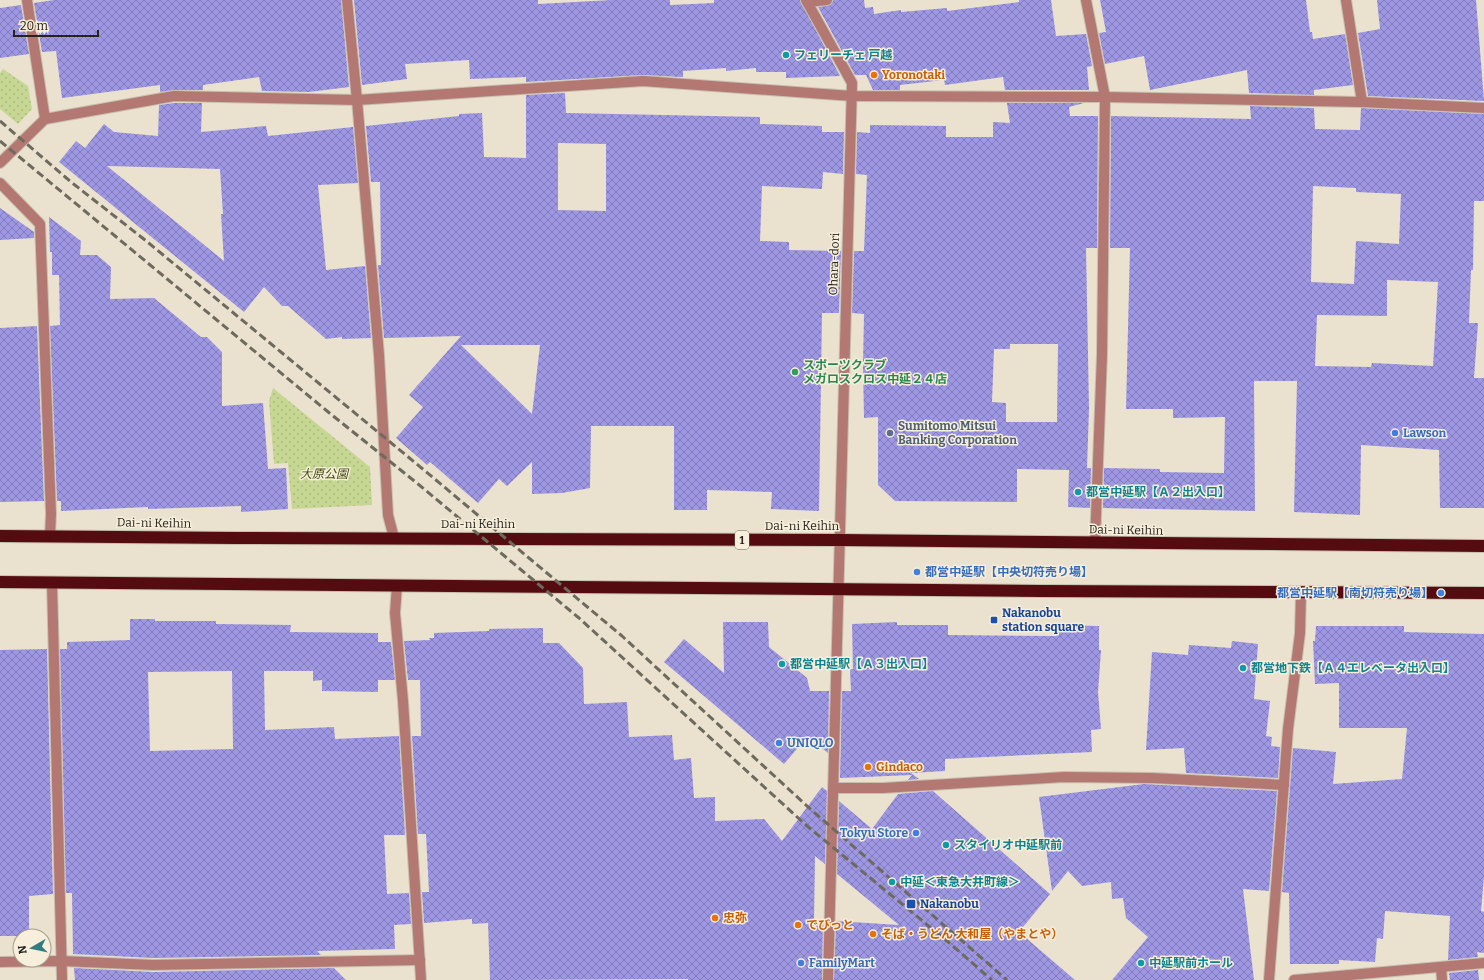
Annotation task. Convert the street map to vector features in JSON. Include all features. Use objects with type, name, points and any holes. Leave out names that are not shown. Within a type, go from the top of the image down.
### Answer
[{"type":"highway","name":"Dai-ni Keihin","points":[[0,536],[840,540],[1484,546]]},
{"type":"highway","points":[[0,582],[838,590],[1484,593]]},
{"type":"street","points":[[27,0],[45,119]]},
{"type":"street","points":[[347,0],[379,355],[388,515],[394,538]]},
{"type":"street","points":[[806,1],[827,0]]},
{"type":"street","points":[[1086,0],[1105,97],[1102,354],[1095,543]]},
{"type":"street","points":[[1346,0],[1362,102]]},
{"type":"street","name":"Ohara-dori","points":[[806,1],[852,83],[834,788],[830,855],[828,980]]},
{"type":"street","points":[[0,163],[45,119],[174,96],[357,100],[643,81],[852,96],[1105,97],[1362,102],[1484,108]]},
{"type":"street","points":[[0,183],[40,224],[51,514],[50,536]]},
{"type":"street","points":[[52,583],[62,980]]},
{"type":"street","points":[[397,586],[395,613],[403,701],[421,980]]},
{"type":"street","points":[[1269,980],[1288,729],[1300,634],[1301,592]]},
{"type":"street","points":[[834,788],[883,788],[1064,777],[1152,778],[1284,785]]},
{"type":"street","points":[[0,962],[62,961],[153,965],[420,960]]},
{"type":"street","points":[[1294,980],[1484,964]]},
{"type":"street","points":[[1441,967],[1442,980]]},
{"type":"green space","points":[[3,69],[28,86],[32,109],[18,124],[0,109],[0,73]]},
{"type":"green space","name":"大原公園","points":[[273,388],[370,467],[372,505],[292,509],[288,463],[274,464],[269,401]]},
{"type":"building","points":[[54,0],[341,0],[349,87],[309,92],[262,91],[259,77],[203,85],[203,90],[174,90],[160,92],[160,85],[62,98],[56,51],[42,52],[34,3]]},
{"type":"building","points":[[354,0],[538,0],[538,4],[612,0],[670,0],[670,5],[714,3],[714,0],[800,0],[840,76],[786,78],[786,72],[756,72],[756,68],[726,71],[726,68],[683,71],[683,77],[643,75],[526,82],[526,77],[470,79],[469,60],[405,64],[407,79],[362,85]]},
{"type":"building","points":[[833,0],[864,0],[865,8],[873,7],[874,14],[901,10],[901,12],[947,8],[947,11],[1019,2],[1019,0],[1051,0],[1056,36],[1086,34],[1092,66],[1087,67],[1089,90],[1005,90],[1003,77],[945,85],[944,80],[900,85],[900,90],[873,90],[866,75],[855,75],[818,7],[830,5]]},
{"type":"building","points":[[1100,0],[1306,0],[1310,32],[1312,32],[1313,39],[1345,34],[1353,85],[1314,90],[1314,95],[1249,93],[1247,70],[1150,90],[1144,56],[1105,64],[1099,33],[1106,32]]},
{"type":"building","points":[[1377,0],[1476,0],[1484,101],[1368,96],[1358,33],[1380,29]]},
{"type":"building","points":[[21,5],[29,54],[0,58],[0,8]]},
{"type":"building","points":[[565,93],[566,113],[760,117],[760,124],[822,126],[822,132],[844,132],[843,174],[823,172],[822,189],[762,186],[760,241],[789,242],[789,250],[841,251],[839,313],[822,313],[819,511],[771,509],[772,492],[707,490],[707,510],[674,510],[674,426],[591,426],[590,488],[562,493],[532,494],[532,462],[507,486],[499,479],[478,503],[430,462],[427,465],[396,438],[423,407],[409,395],[461,336],[384,338],[378,265],[381,265],[380,182],[371,182],[366,126],[459,116],[459,114],[482,113],[484,157],[526,158],[526,95]],"holes":[[[558,143],[606,144],[606,211],[558,210]],[[461,345],[540,345],[532,414]]]},
{"type":"building","points":[[174,103],[202,103],[201,132],[266,126],[268,136],[353,127],[358,183],[318,185],[326,270],[365,266],[371,338],[342,339],[342,337],[326,339],[288,306],[282,306],[264,287],[244,312],[59,162],[76,141],[85,148],[104,124],[114,132],[158,136],[159,105]],"holes":[[[107,166],[220,169],[224,261]]]},
{"type":"building","points":[[1007,103],[1084,103],[1069,107],[1070,116],[1098,116],[1097,248],[1086,248],[1089,409],[1087,468],[1091,468],[1090,508],[1068,507],[1069,470],[1017,469],[1017,502],[895,501],[878,485],[878,417],[864,418],[864,314],[852,313],[854,251],[864,251],[867,175],[856,174],[857,132],[870,133],[870,125],[946,126],[946,137],[993,137],[993,122],[1010,123]],"holes":[[[1010,344],[1058,344],[1057,422],[1006,422],[1006,403],[992,402],[994,349],[1010,349]]]},
{"type":"building","points":[[1250,106],[1314,108],[1315,129],[1360,130],[1361,108],[1484,114],[1484,201],[1474,201],[1473,270],[1471,270],[1469,323],[1478,323],[1474,378],[1484,378],[1484,508],[1440,508],[1439,450],[1361,445],[1360,515],[1294,512],[1297,381],[1254,381],[1255,511],[1103,508],[1104,468],[1160,469],[1160,472],[1224,473],[1225,417],[1173,418],[1173,409],[1126,409],[1130,248],[1110,248],[1111,116],[1251,119]],"holes":[[[1313,186],[1356,188],[1356,192],[1401,194],[1399,244],[1356,241],[1354,284],[1311,282]],[[1387,280],[1438,282],[1433,366],[1372,363],[1371,367],[1315,366],[1317,315],[1387,316]]]},
{"type":"building","points":[[0,208],[34,232],[34,238],[0,240]]},
{"type":"building","points":[[49,217],[81,241],[80,255],[97,255],[111,267],[110,299],[154,298],[201,337],[207,337],[222,352],[222,406],[263,403],[268,469],[286,468],[288,509],[241,512],[241,506],[148,509],[148,507],[61,511],[61,501],[57,501],[50,326],[60,325],[59,275],[52,275]]},
{"type":"building","points":[[37,326],[44,501],[0,502],[0,328]]},
{"type":"building","points":[[130,619],[155,619],[155,621],[216,621],[216,624],[291,625],[290,632],[378,633],[378,642],[391,642],[395,680],[378,680],[378,692],[322,691],[322,680],[313,681],[313,671],[264,671],[265,730],[334,727],[335,739],[399,736],[405,835],[384,835],[387,894],[409,893],[411,924],[394,925],[395,949],[317,951],[321,955],[153,958],[73,954],[72,893],[66,893],[60,649],[67,649],[67,642],[130,640]],"holes":[[[232,671],[233,749],[150,751],[148,672]]]},
{"type":"building","points":[[723,622],[768,622],[769,647],[807,678],[810,691],[829,691],[828,753],[808,736],[784,764],[664,662],[684,639],[724,673]]},
{"type":"building","points":[[897,622],[897,625],[948,625],[948,635],[1056,636],[1056,625],[1099,626],[1099,650],[1101,650],[1098,692],[1101,729],[1091,730],[1092,752],[945,759],[945,771],[911,773],[919,779],[908,780],[912,775],[840,778],[842,691],[851,691],[850,669],[853,669],[852,624]]},
{"type":"building","points":[[1316,626],[1404,626],[1404,632],[1484,634],[1484,876],[1481,911],[1484,912],[1484,953],[1477,952],[1478,957],[1448,960],[1450,916],[1385,911],[1383,939],[1377,938],[1375,962],[1339,960],[1339,964],[1290,964],[1289,893],[1282,892],[1293,748],[1336,752],[1333,784],[1402,779],[1407,728],[1339,728],[1339,683],[1315,684],[1313,641],[1315,641]]},
{"type":"building","points":[[543,628],[543,643],[559,643],[583,668],[584,704],[627,702],[629,737],[672,735],[674,760],[691,758],[694,798],[715,797],[715,821],[764,819],[782,841],[822,787],[827,791],[825,864],[815,856],[814,920],[823,920],[822,980],[490,980],[488,923],[472,924],[472,919],[424,923],[422,892],[429,892],[426,834],[418,834],[412,736],[421,736],[420,680],[408,680],[404,641],[430,640],[429,638],[434,638],[434,633],[489,631],[489,629]]},
{"type":"building","points":[[1232,641],[1258,644],[1254,699],[1270,701],[1266,736],[1272,737],[1271,746],[1280,747],[1278,778],[1186,773],[1184,748],[1146,750],[1152,652],[1188,655],[1189,645],[1231,648]]},
{"type":"building","points":[[47,649],[53,894],[29,896],[29,928],[12,928],[12,936],[0,936],[0,650]]},
{"type":"building","points":[[1144,784],[1277,791],[1269,891],[1243,889],[1254,980],[1112,980],[1148,937],[1126,918],[1123,898],[1112,899],[1111,882],[1082,886],[1068,871],[1052,891],[1039,797]]},
{"type":"building","points":[[933,791],[1050,894],[1019,932],[1075,980],[834,980],[836,921],[899,925],[837,874],[839,801],[872,829],[898,794]]},
{"type":"building","points":[[74,968],[153,972],[334,968],[346,980],[75,980]]},
{"type":"building","points":[[1478,970],[1479,980],[1450,980],[1449,973]]},
{"type":"railway","points":[[0,121],[71,182],[145,240],[424,470],[622,636],[807,806],[1007,980]]},
{"type":"railway","points":[[0,141],[579,618],[807,826],[992,980]]},
{"type":"place","name":"フェリーチェ 戸越","points":[[786,55]]},
{"type":"place","name":"Yoronotaki","points":[[874,75]]},
{"type":"place","name":"スポーツクラブ メガロスクロス中延２４店","points":[[795,372]]},
{"type":"place","name":"Sumitomo Mitsui Banking Corporation","points":[[890,433]]},
{"type":"place","name":"Lawson","points":[[1395,433]]},
{"type":"place","name":"都営中延駅【Ａ２出入口】","points":[[1078,492]]},
{"type":"place","name":"都営中延駅【中央切符売り場】","points":[[917,572]]},
{"type":"place","name":"都営中延駅【南切符売り場】","points":[[1441,593]]},
{"type":"place","name":"Nakanobu station square","points":[[994,620]]},
{"type":"place","name":"都営中延駅【Ａ３出入口】","points":[[782,664]]},
{"type":"place","name":"都営地下鉄【Ａ４エレベータ出入口】","points":[[1243,668]]},
{"type":"place","name":"UNIQLO","points":[[779,743]]},
{"type":"place","name":"Gindaco","points":[[868,767]]},
{"type":"place","name":"Tokyu Store","points":[[916,833]]},
{"type":"place","name":"スタイリオ中延駅前","points":[[946,845]]},
{"type":"place","name":"中延＜東急大井町線＞","points":[[892,882]]},
{"type":"place","name":"Nakanobu","points":[[911,904]]},
{"type":"place","name":"忠弥","points":[[715,918]]},
{"type":"place","name":"でびっと","points":[[798,925]]},
{"type":"place","name":"そば・うどん 大和屋（やまとや）","points":[[873,934]]},
{"type":"place","name":"FamilyMart","points":[[801,963]]},
{"type":"place","name":"中延駅前ホール","points":[[1141,963]]}]
